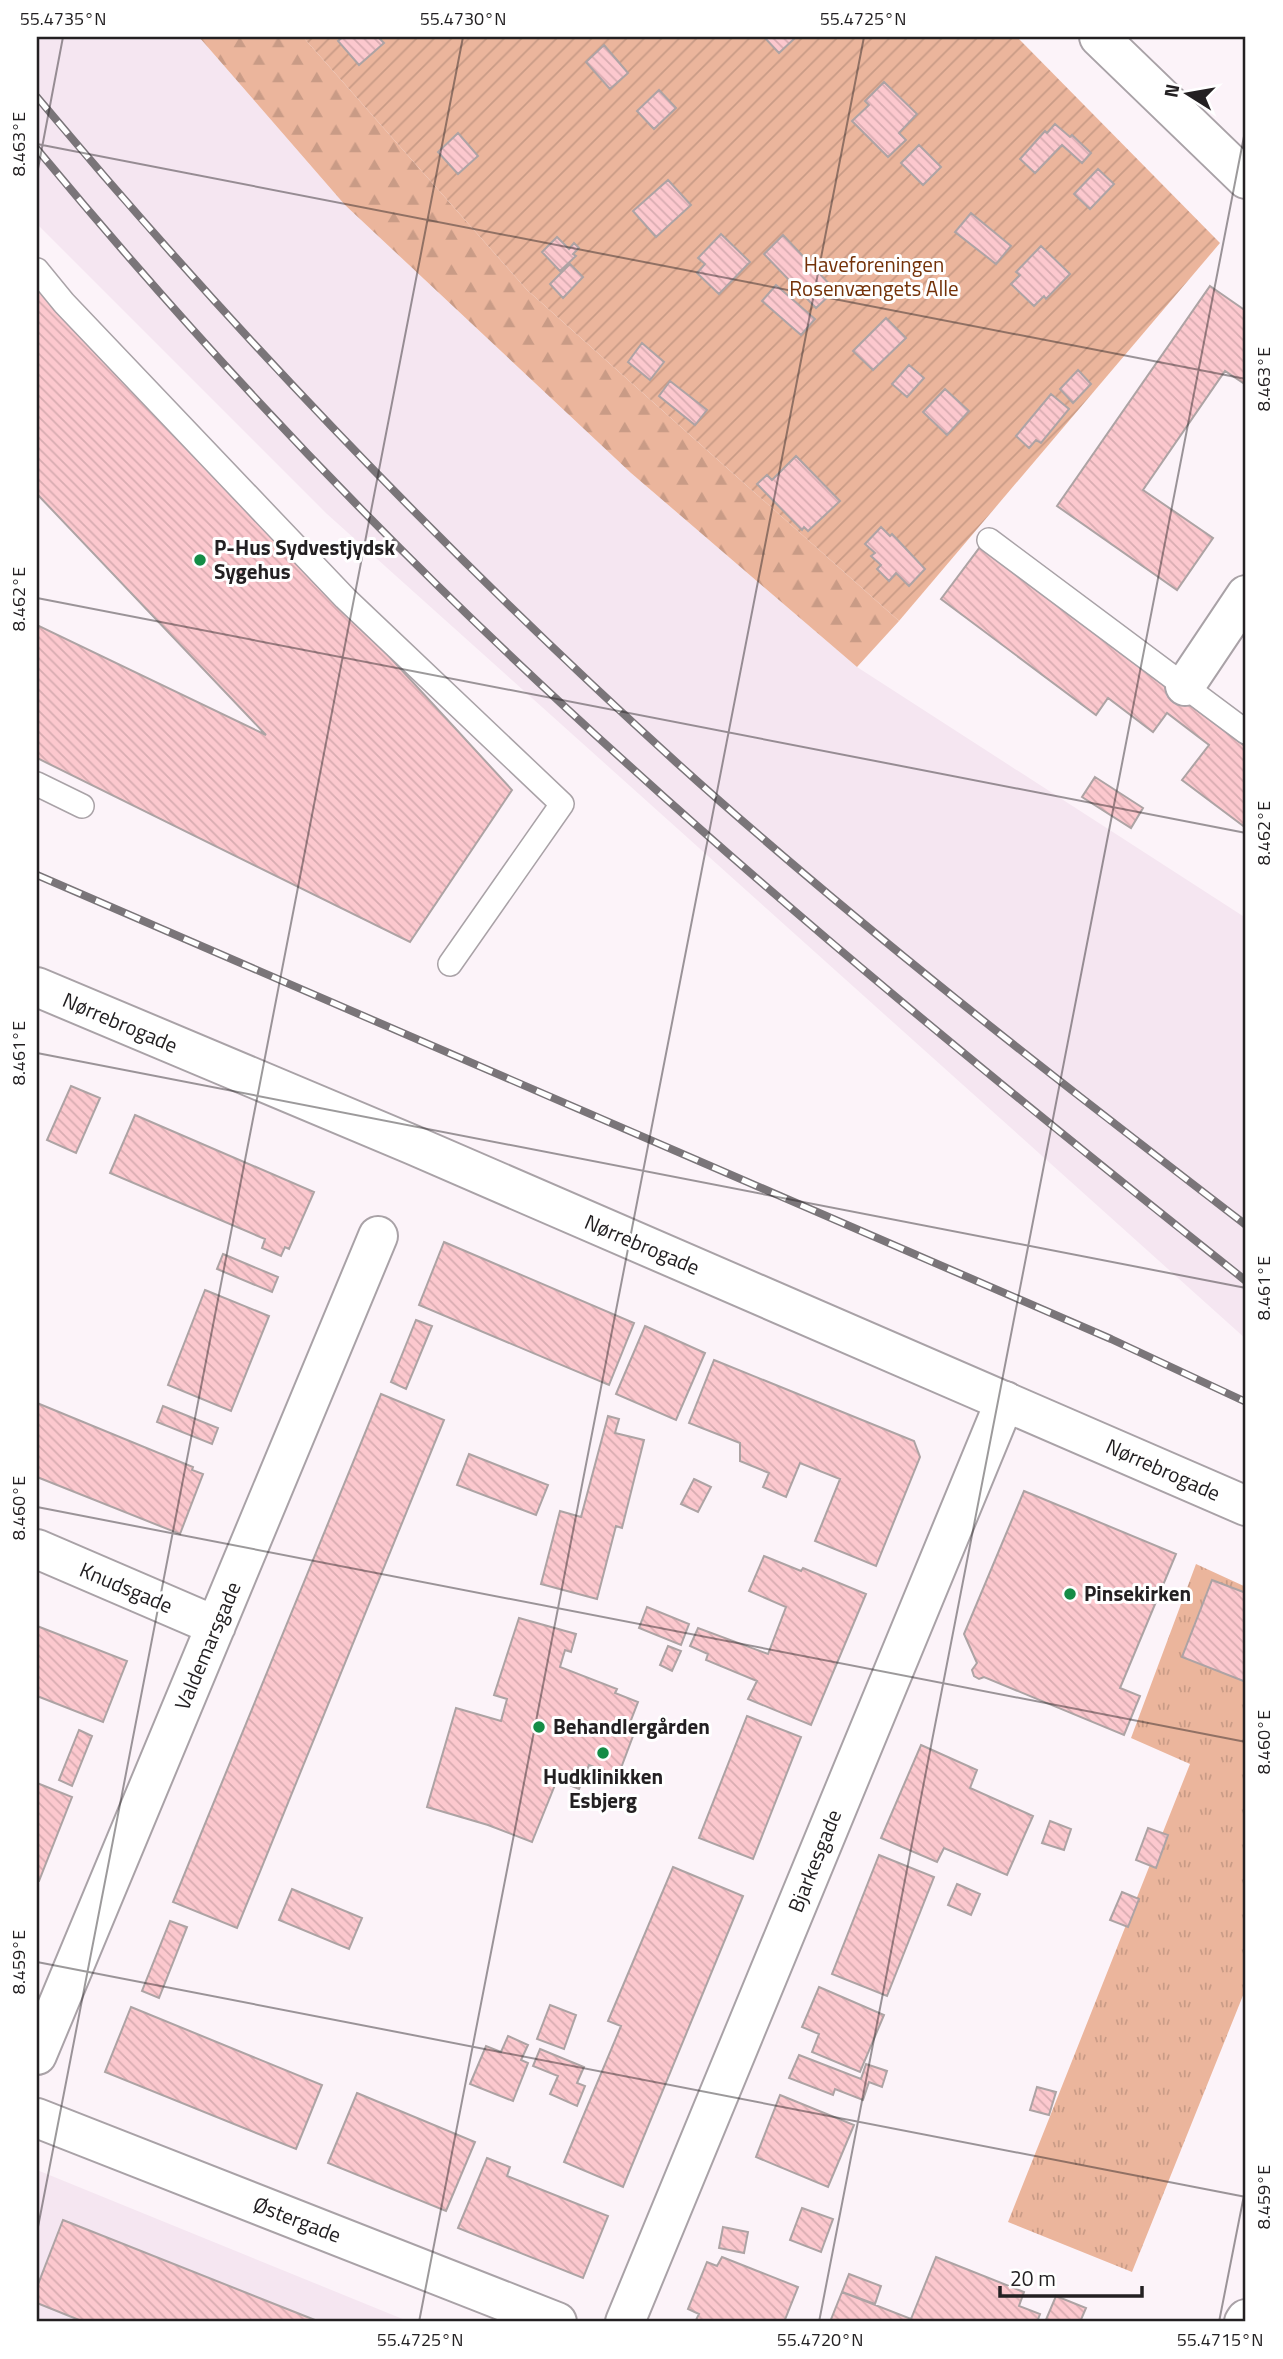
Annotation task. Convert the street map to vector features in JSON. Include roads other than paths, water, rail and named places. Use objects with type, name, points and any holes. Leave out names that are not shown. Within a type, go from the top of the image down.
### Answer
[{"type":"street","points":[[1099,37],[1246,180]]},
{"type":"street","points":[[1185,686],[1246,595]]},
{"type":"street","name":"Nørrebrogade","points":[[37,988],[413,1145],[1246,1506]]},
{"type":"street","name":"Valdemarsgade","points":[[37,2055],[377,1236]]},
{"type":"street","name":"Bjarkesgade","points":[[625,2322],[1005,1401]]},
{"type":"street","name":"Knudsgade","points":[[37,1549],[216,1626]]},
{"type":"street","name":"Østergade","points":[[37,2118],[557,2322]]},
{"type":"lane","points":[[37,270],[64,303],[345,598],[562,804],[450,964]]},
{"type":"lane","points":[[989,540],[1246,732]]},
{"type":"lane","points":[[37,784],[82,806]]},
{"type":"railway","points":[[37,97],[188,272],[345,441],[508,605],[592,684],[746,824],[886,942],[1246,1225]]},
{"type":"railway","points":[[37,149],[133,262],[282,426],[384,533],[533,677],[631,768],[832,944],[1246,1281]]},
{"type":"railway","points":[[37,875],[1111,1339],[1246,1402]]},
{"type":"place","name":"P-Hus Sydvestjydsk Sygehus","points":[[200,560]]},
{"type":"place","name":"Pinsekirken","points":[[1070,1594]]},
{"type":"place","name":"Behandlergården","points":[[539,1727]]},
{"type":"place","name":"Hudklinikken Esbjerg","points":[[603,1753]]},
{"type":"park label","name":"Haveforeningen Rosenvængets Alle","points":[[874,277]]}]
